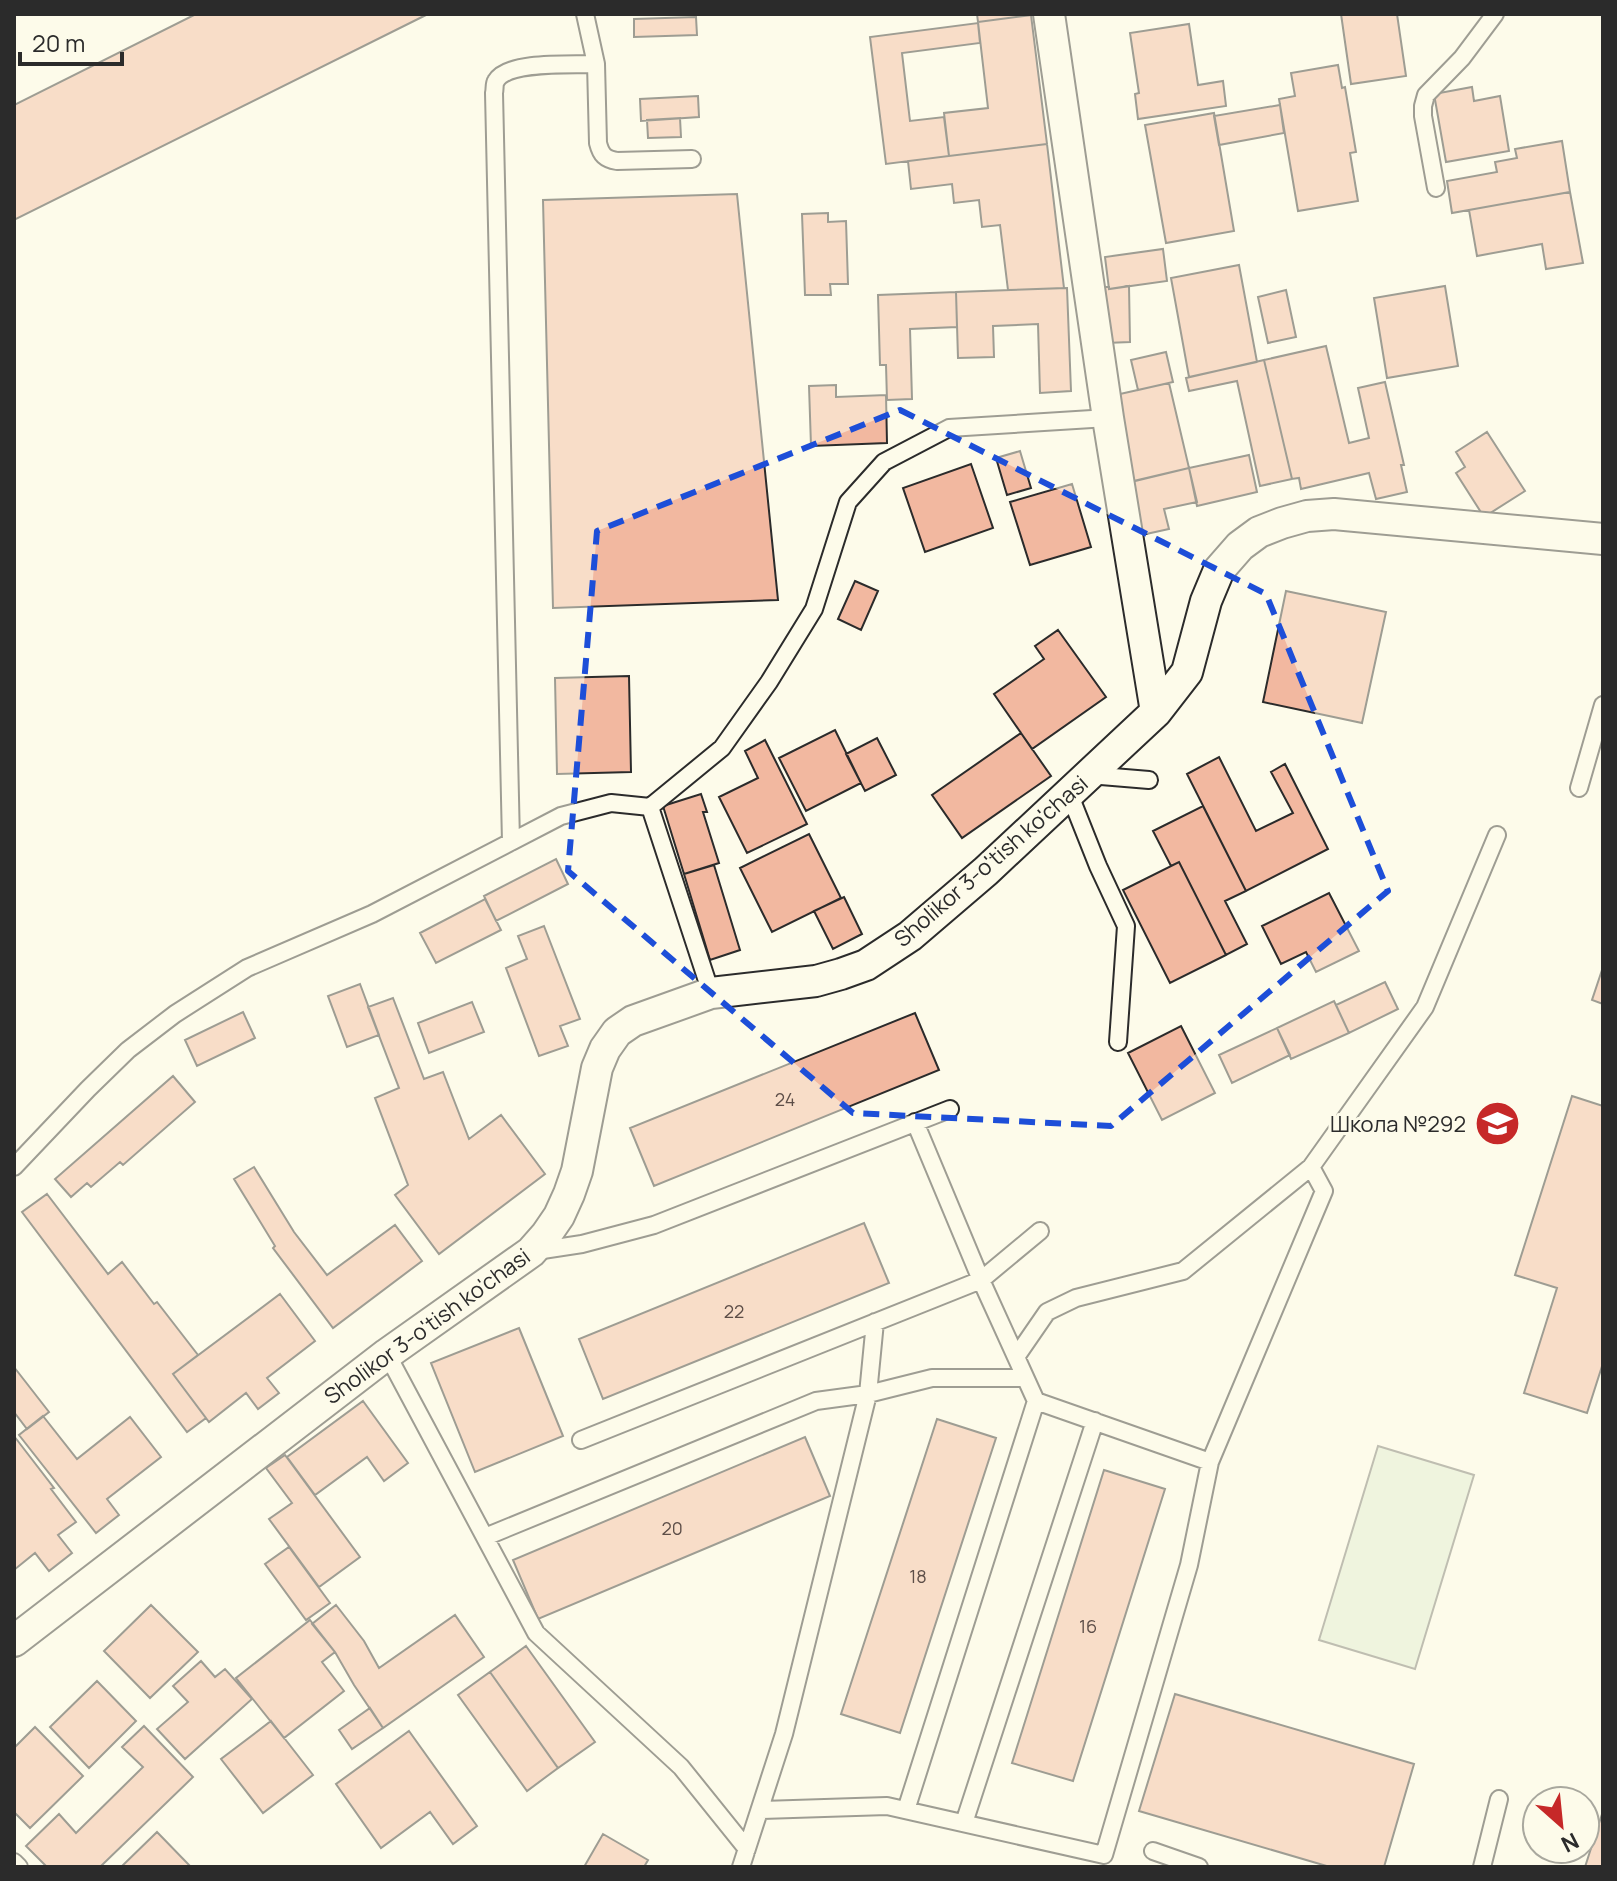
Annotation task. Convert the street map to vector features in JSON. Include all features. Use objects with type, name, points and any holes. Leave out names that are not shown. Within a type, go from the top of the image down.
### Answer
[{"type":"street","points":[[1049,14],[1108,418],[1156,712]]},
{"type":"street","name":"Sholikor 3-o'tish ko'chasi","points":[[14,1641],[387,1354],[531,1252],[559,1216],[569,1194],[577,1171],[597,1068],[617,1032],[633,1021],[711,993],[816,981],[866,965],[910,936],[986,871],[1156,712],[1187,672],[1206,601],[1219,570],[1240,546],[1259,532],[1307,516],[1334,514],[1603,539]]},
{"type":"lane","points":[[585,14],[596,64],[598,143],[601,153],[607,160],[617,161],[692,159]]},
{"type":"lane","points":[[1436,188],[1423,116],[1426,95],[1462,58],[1495,14]]},
{"type":"lane","points":[[511,842],[494,93],[497,80],[510,69],[596,64]]},
{"type":"lane","points":[[14,1167],[128,1050],[175,1014],[247,968],[372,914],[561,816],[611,803],[650,807],[722,748],[769,682],[814,609],[848,502],[884,462],[949,428],[1108,418]]},
{"type":"lane","points":[[1579,788],[1603,705]]},
{"type":"lane","points":[[1118,1042],[1126,926],[1098,866],[1079,784],[1149,780]]},
{"type":"lane","points":[[650,807],[711,993]]},
{"type":"lane","points":[[1016,1357],[1047,1312],[1076,1298],[1183,1271],[1311,1167],[1425,1007],[1497,835]]},
{"type":"lane","points":[[531,1252],[582,1244],[654,1225],[950,1109]]},
{"type":"lane","points":[[906,1810],[1036,1401],[915,1122]]},
{"type":"lane","points":[[760,1810],[887,1806],[1104,1855],[1189,1565],[1210,1462],[1324,1191],[1311,1167]]},
{"type":"lane","points":[[581,1440],[981,1280],[1040,1231]]},
{"type":"lane","points":[[741,1867],[784,1734],[868,1394],[875,1322]]},
{"type":"lane","points":[[387,1354],[536,1633],[681,1767],[747,1849]]},
{"type":"lane","points":[[485,1537],[816,1401],[868,1394],[932,1378],[1025,1378]]},
{"type":"lane","points":[[1036,1401],[1210,1462]]},
{"type":"lane","points":[[964,1823],[1095,1421]]},
{"type":"lane","points":[[1482,1867],[1499,1799]]},
{"type":"lane","points":[[1153,1851],[1199,1867]]},
{"type":"lane","points":[[14,1862],[19,1867]]},
{"type":"highlighted area","points":[[900,410],[1266,594],[1388,891],[1111,1126],[853,1113],[568,871],[597,531]]},
{"type":"green space","points":[[1378,1446],[1474,1475],[1415,1669],[1319,1640]]},
{"type":"building","points":[[196,14],[426,15],[14,220],[14,105]]},
{"type":"building","points":[[977,14],[1031,14],[1031,15],[978,22]]},
{"type":"building","points":[[1341,14],[1397,14],[1406,76],[1351,84]]},
{"type":"building","points":[[1031,15],[1047,144],[949,156],[944,113],[988,108],[978,22]]},
{"type":"building","points":[[696,17],[697,35],[634,37],[634,19]]},
{"type":"building","points":[[978,23],[980,43],[902,53],[910,121],[944,117],[949,156],[886,164],[870,37]]},
{"type":"building","points":[[1189,24],[1198,85],[1223,81],[1226,106],[1138,119],[1135,94],[1139,93],[1130,33]]},
{"type":"building","points":[[1338,65],[1356,152],[1350,153],[1358,201],[1298,211],[1279,99],[1295,96],[1291,73]]},
{"type":"building","points":[[1472,87],[1474,101],[1500,96],[1509,151],[1446,162],[1434,94]]},
{"type":"building","points":[[698,96],[699,117],[641,121],[640,99]]},
{"type":"building","points":[[1280,105],[1284,133],[1219,145],[1214,116]]},
{"type":"building","points":[[1214,113],[1234,231],[1166,243],[1145,125]]},
{"type":"building","points":[[680,118],[681,137],[648,138],[647,120]]},
{"type":"building","points":[[1562,141],[1570,192],[1452,213],[1447,181],[1497,172],[1495,162],[1517,158],[1515,149]]},
{"type":"building","points":[[1047,144],[1064,288],[1008,290],[1000,225],[982,227],[979,200],[954,203],[952,184],[911,189],[908,161]]},
{"type":"building","points":[[1570,192],[1583,263],[1546,269],[1542,244],[1477,256],[1469,210]]},
{"type":"building","points":[[737,194],[778,600],[553,608],[543,200]]},
{"type":"building","points":[[828,213],[828,222],[846,221],[848,284],[830,284],[831,295],[805,295],[802,214]]},
{"type":"building","points":[[1163,249],[1167,281],[1109,289],[1105,257]]},
{"type":"building","points":[[1239,265],[1257,362],[1189,377],[1171,278]]},
{"type":"building","points":[[1129,286],[1130,342],[1106,343],[1105,287]]},
{"type":"building","points":[[1445,286],[1458,366],[1387,378],[1374,298]]},
{"type":"building","points":[[1067,288],[1071,391],[1040,393],[1038,324],[993,326],[994,357],[958,358],[956,292]]},
{"type":"building","points":[[1286,290],[1296,337],[1268,343],[1258,297]]},
{"type":"building","points":[[956,292],[957,327],[910,329],[912,399],[887,400],[886,365],[880,365],[878,295]]},
{"type":"building","points":[[1326,346],[1349,443],[1369,438],[1358,388],[1385,382],[1407,492],[1376,499],[1369,473],[1301,489],[1299,478],[1292,479],[1264,360]]},
{"type":"building","points":[[1166,352],[1173,382],[1138,390],[1131,360]]},
{"type":"building","points":[[1264,360],[1292,479],[1260,486],[1237,381],[1189,391],[1186,378]]},
{"type":"building","points":[[1169,383],[1189,468],[1131,482],[1111,396]]},
{"type":"building","points":[[836,385],[836,397],[886,395],[887,443],[811,446],[809,386]]},
{"type":"building","points":[[1487,432],[1525,491],[1484,517],[1456,473],[1465,467],[1456,452]]},
{"type":"building","points":[[1020,451],[1031,488],[1007,495],[996,458]]},
{"type":"building","points":[[1249,455],[1257,492],[1197,506],[1189,468]]},
{"type":"building","points":[[971,464],[993,528],[925,552],[903,488]]},
{"type":"building","points":[[1189,468],[1197,502],[1164,509],[1169,529],[1137,536],[1125,483]]},
{"type":"building","points":[[1072,484],[1091,547],[1030,565],[1010,502]]},
{"type":"building","points":[[855,581],[878,591],[861,630],[838,619]]},
{"type":"building","points":[[1286,591],[1386,612],[1362,723],[1263,702]]},
{"type":"building","points":[[1058,630],[1106,697],[1032,749],[994,694],[1044,659],[1035,646]]},
{"type":"building","points":[[629,676],[631,772],[557,774],[555,678]]},
{"type":"building","points":[[835,730],[861,783],[806,811],[779,758]]},
{"type":"building","points":[[1021,733],[1051,776],[962,838],[932,795]]},
{"type":"building","points":[[877,738],[896,775],[865,791],[846,754]]},
{"type":"building","points":[[765,740],[807,824],[747,853],[719,797],[758,778],[745,751]]},
{"type":"building","points":[[1219,757],[1256,831],[1293,813],[1271,772],[1285,764],[1328,849],[1246,891],[1187,774]]},
{"type":"building","points":[[701,794],[707,812],[703,812],[719,863],[684,874],[663,806]]},
{"type":"building","points":[[1203,806],[1246,891],[1225,901],[1247,944],[1226,955],[1179,862],[1171,866],[1153,831]]},
{"type":"building","points":[[809,834],[841,898],[772,932],[740,868]]},
{"type":"building","points":[[556,859],[568,884],[496,921],[484,896]]},
{"type":"building","points":[[1179,862],[1226,955],[1170,983],[1123,890]]},
{"type":"building","points":[[714,865],[740,950],[710,960],[684,874]]},
{"type":"building","points":[[1329,893],[1359,951],[1316,972],[1306,952],[1281,964],[1262,926]]},
{"type":"building","points":[[844,897],[862,934],[833,949],[814,911]]},
{"type":"building","points":[[485,899],[501,930],[436,963],[420,933]]},
{"type":"building","points":[[544,926],[580,1019],[560,1026],[568,1046],[539,1056],[506,968],[527,959],[518,936]]},
{"type":"building","points":[[1603,967],[1603,1004],[1592,1000]]},
{"type":"building","points":[[1385,982],[1398,1009],[1349,1033],[1336,1005]]},
{"type":"building","points":[[360,984],[379,1035],[347,1047],[328,996]]},
{"type":"building","points":[[393,998],[424,1079],[443,1072],[469,1139],[501,1115],[545,1174],[439,1254],[395,1195],[408,1185],[375,1098],[399,1088],[368,1007]]},
{"type":"building","points":[[1334,1001],[1349,1033],[1291,1059],[1277,1028]]},
{"type":"building","points":[[472,1002],[484,1032],[429,1053],[418,1023]]},
{"type":"building","points":[[243,1012],[255,1038],[197,1066],[185,1040]]},
{"type":"building","points":[[915,1013],[939,1070],[654,1186],[630,1128]]},
{"type":"building","points":[[1181,1026],[1215,1093],[1162,1120],[1128,1053]]},
{"type":"building","points":[[1277,1028],[1290,1055],[1232,1083],[1219,1055]]},
{"type":"building","points":[[173,1076],[195,1102],[123,1165],[120,1162],[91,1187],[87,1183],[71,1197],[55,1179]]},
{"type":"building","points":[[1572,1096],[1603,1106],[1603,1363],[1587,1413],[1524,1393],[1557,1288],[1515,1275]]},
{"type":"building","points":[[254,1167],[294,1232],[327,1275],[395,1225],[422,1261],[333,1328],[273,1248],[275,1246],[234,1179]]},
{"type":"building","points":[[47,1194],[108,1274],[122,1262],[198,1355],[173,1374],[206,1418],[187,1432],[22,1212]]},
{"type":"building","points":[[864,1223],[889,1283],[603,1399],[579,1339]]},
{"type":"building","points":[[280,1294],[315,1341],[267,1378],[279,1393],[258,1409],[246,1393],[209,1422],[173,1374]]},
{"type":"building","points":[[519,1328],[563,1436],[475,1472],[431,1363]]},
{"type":"building","points":[[14,1367],[49,1412],[27,1429],[14,1412]]},
{"type":"building","points":[[363,1401],[408,1463],[384,1481],[367,1457],[315,1495],[287,1457]]},
{"type":"building","points":[[43,1416],[77,1459],[130,1417],[161,1457],[107,1499],[119,1515],[96,1533],[19,1435]]},
{"type":"building","points":[[937,1419],[996,1438],[900,1733],[841,1714]]},
{"type":"building","points":[[14,1436],[76,1522],[58,1535],[72,1553],[49,1571],[35,1553],[14,1570]]},
{"type":"building","points":[[805,1437],[830,1496],[538,1619],[513,1560]]},
{"type":"building","points":[[285,1455],[360,1557],[319,1587],[269,1519],[292,1503],[266,1468]]},
{"type":"building","points":[[1104,1470],[1165,1489],[1073,1781],[1012,1763]]},
{"type":"building","points":[[289,1547],[330,1603],[306,1620],[265,1564]]},
{"type":"building","points":[[151,1605],[198,1652],[150,1698],[104,1651]]},
{"type":"building","points":[[336,1605],[364,1641],[379,1668],[455,1615],[484,1657],[383,1728],[335,1652],[312,1624]]},
{"type":"building","points":[[310,1620],[335,1652],[322,1662],[344,1691],[284,1738],[236,1678]]},
{"type":"building","points":[[526,1646],[595,1742],[558,1768],[490,1672]]},
{"type":"building","points":[[201,1661],[215,1677],[225,1669],[252,1699],[185,1759],[157,1729],[188,1702],[173,1686]]},
{"type":"building","points":[[490,1672],[558,1768],[527,1791],[458,1695]]},
{"type":"building","points":[[97,1681],[136,1721],[89,1768],[50,1727]]},
{"type":"building","points":[[1175,1694],[1414,1764],[1384,1867],[1330,1867],[1139,1811]]},
{"type":"building","points":[[370,1708],[383,1728],[352,1749],[339,1730]]},
{"type":"building","points":[[271,1721],[313,1775],[263,1813],[221,1759]]},
{"type":"building","points":[[144,1726],[193,1777],[100,1867],[47,1867],[26,1846],[59,1814],[76,1833],[143,1767],[122,1747]]},
{"type":"building","points":[[35,1727],[83,1776],[30,1828],[14,1812],[14,1748]]},
{"type":"building","points":[[409,1731],[477,1826],[453,1844],[430,1812],[381,1848],[336,1784]]},
{"type":"building","points":[[1603,1811],[1603,1867],[1585,1867],[1601,1865]]},
{"type":"building","points":[[157,1832],[191,1867],[121,1867]]},
{"type":"building","points":[[603,1834],[648,1860],[644,1867],[584,1867]]},
{"type":"place","name":"Школа №292","points":[[1497,1124]]}]
